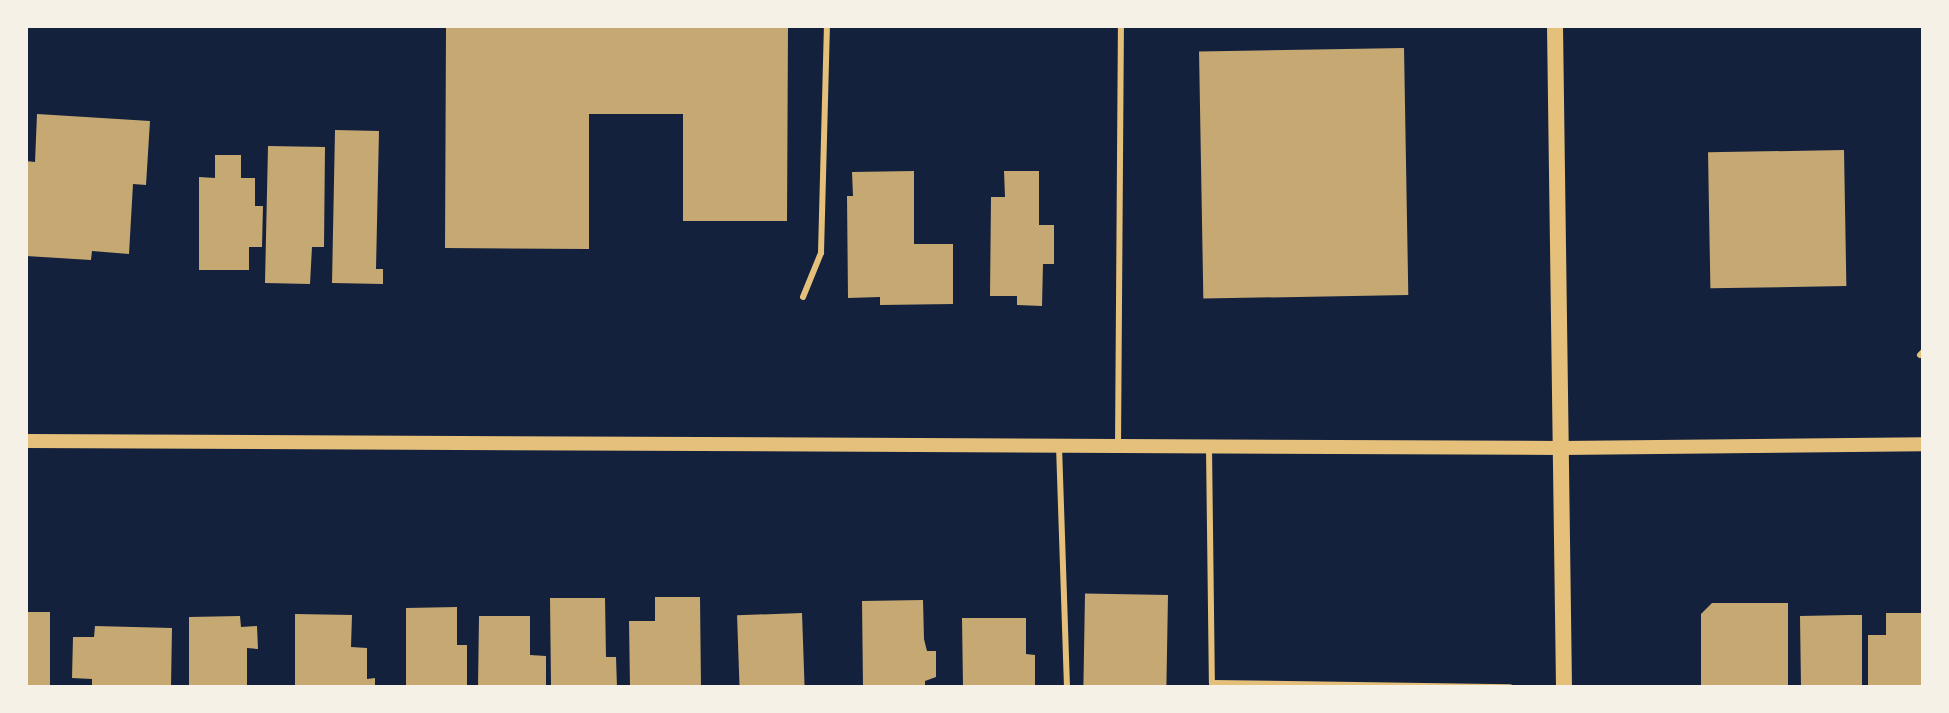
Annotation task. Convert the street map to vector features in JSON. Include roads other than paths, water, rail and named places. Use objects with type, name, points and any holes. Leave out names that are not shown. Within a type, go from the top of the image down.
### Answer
[{"type":"main road","points":[[1555,26],[1564,687]]},
{"type":"street","points":[[26,441],[1561,448],[1923,444]]},
{"type":"lane","points":[[803,297],[821,253],[827,26]]},
{"type":"lane","points":[[1118,446],[1121,26]]},
{"type":"lane","points":[[1059,446],[1067,687]]},
{"type":"lane","points":[[1209,447],[1212,683],[1510,687]]}]
